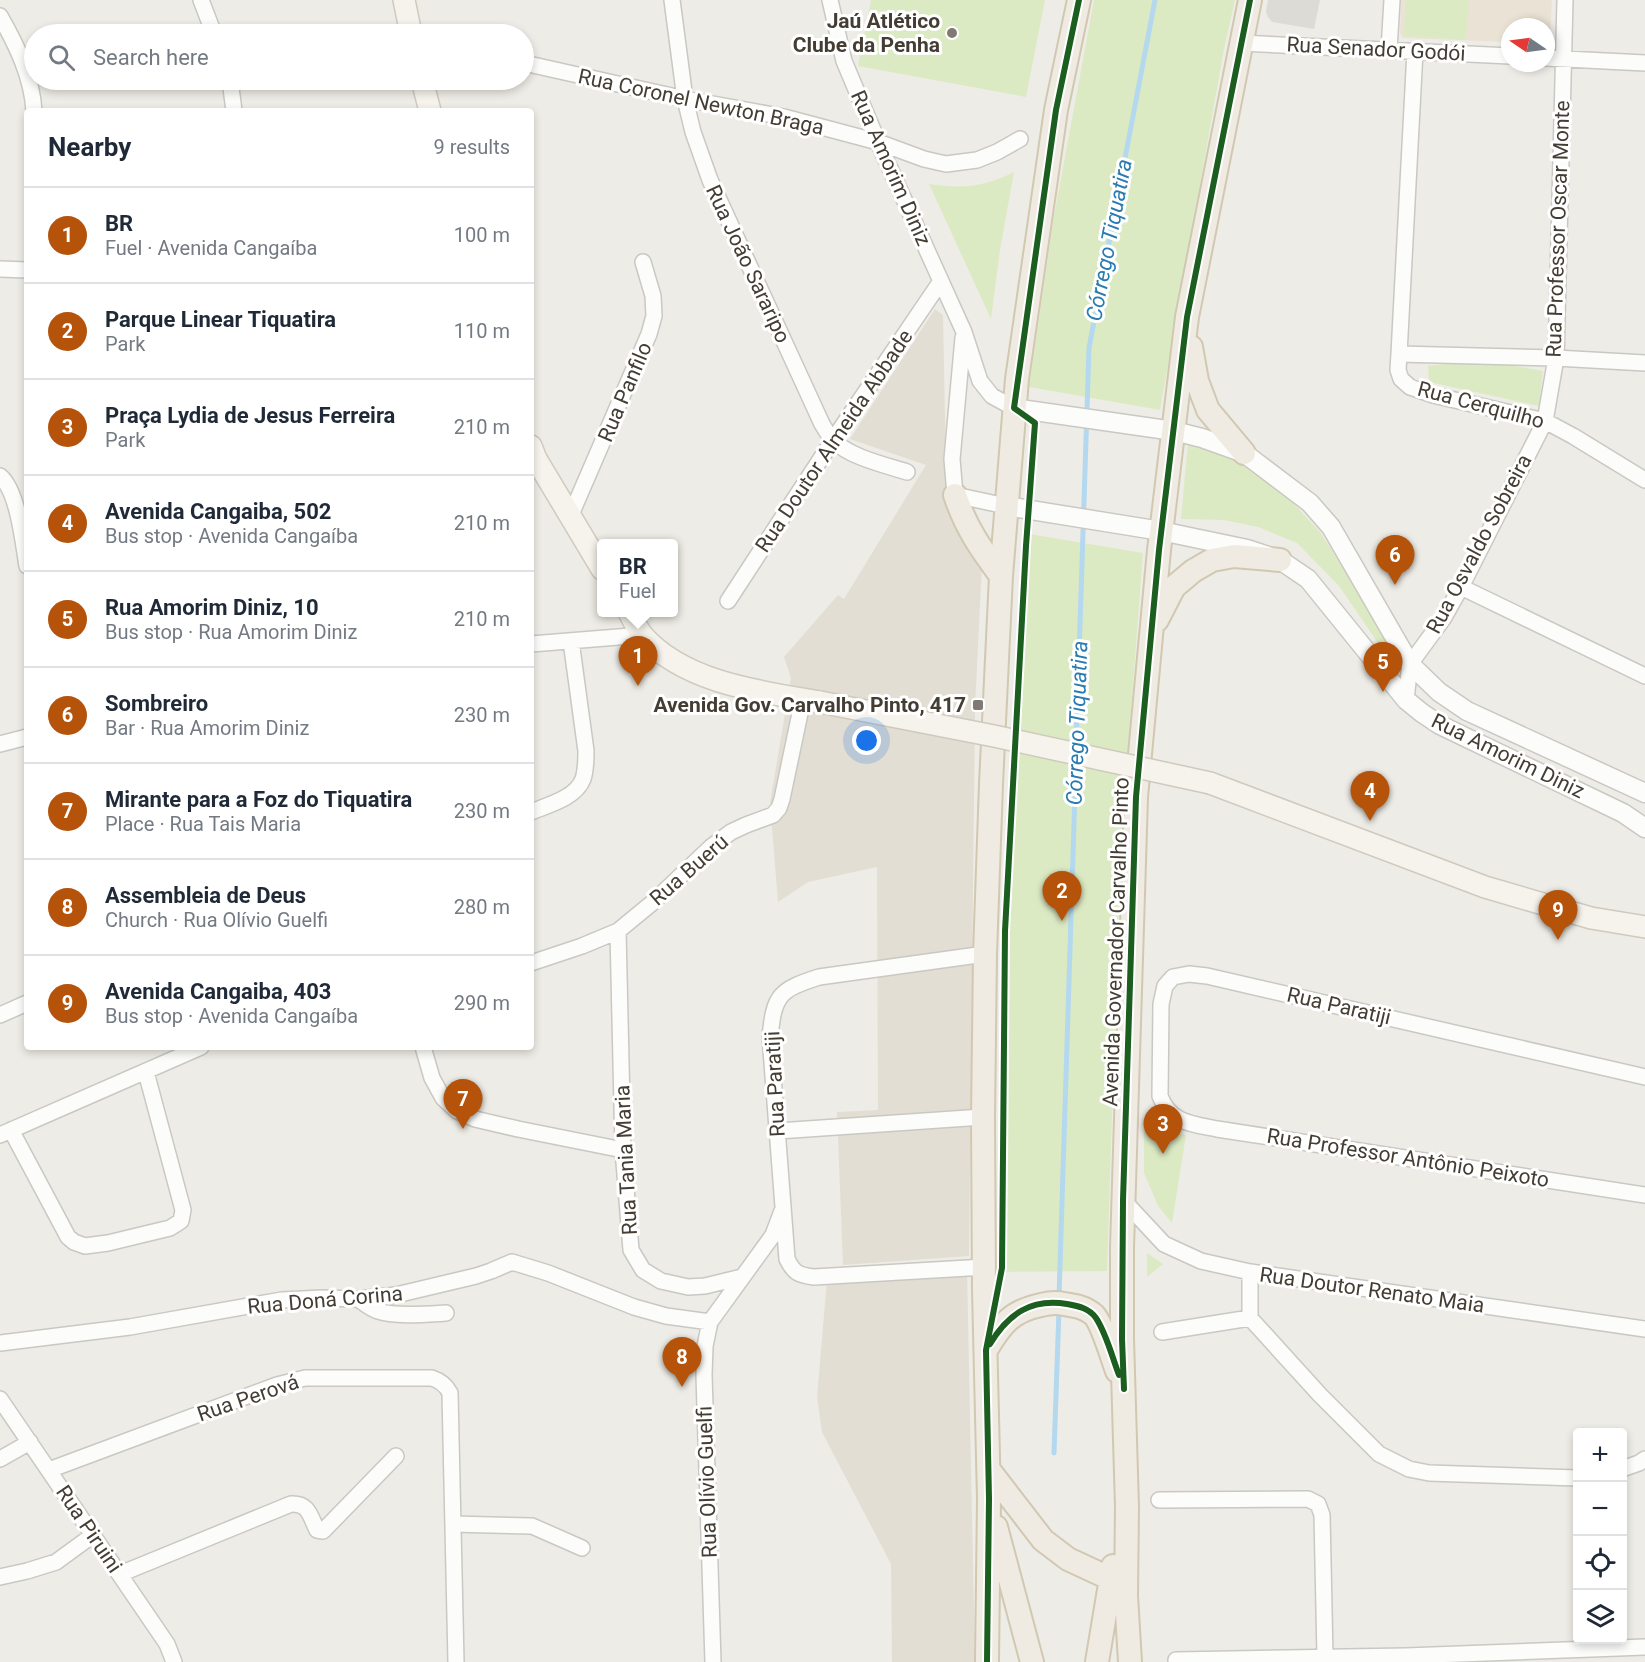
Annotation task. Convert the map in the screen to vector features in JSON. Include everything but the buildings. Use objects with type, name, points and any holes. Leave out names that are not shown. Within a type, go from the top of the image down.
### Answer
[{"type":"main road","points":[[987,1662],[989,1470],[984,1267],[985,954],[1001,576],[1006,507],[1024,410],[1056,110],[1079,0]]},
{"type":"main road","name":"Avenida Governador Carvalho Pinto","points":[[1130,1662],[1126,1596],[1127,1507],[1122,1340],[1123,1200],[1136,797],[1152,630],[1151,529],[1187,317],[1250,0]]},
{"type":"main road","points":[[401,3],[408,24]]},
{"type":"main road","points":[[425,90],[429,108]]},
{"type":"main road","points":[[1187,317],[1201,395],[1208,410],[1244,453]]},
{"type":"main road","points":[[534,457],[597,561]]},
{"type":"main road","points":[[955,495],[962,517],[1001,576]]},
{"type":"main road","points":[[1152,630],[1174,587],[1193,571],[1212,560],[1234,556],[1280,560]]},
{"type":"main road","points":[[632,617],[643,635],[661,652],[685,668],[722,682],[994,736],[1210,783],[1485,887],[1591,918],[1645,927]]},
{"type":"main road","points":[[986,1350],[1008,1320],[1026,1308],[1054,1302],[1082,1307],[1095,1317],[1124,1389]]},
{"type":"main road","points":[[989,1470],[1043,1540],[1068,1559],[1111,1579],[1120,1586],[1126,1596]]},
{"type":"main road","points":[[989,1498],[1032,1662]]},
{"type":"main road","points":[[1097,1662],[1118,1534],[1127,1507]]},
{"type":"street","points":[[201,0],[210,24]]},
{"type":"street","name":"Rua João Sararipo","points":[[672,0],[685,99],[693,132],[710,180],[822,424],[833,440],[843,448],[907,472]]},
{"type":"street","name":"Rua Amorim Diniz","points":[[830,0],[844,61],[964,332],[980,381],[992,396],[1024,410],[1167,430],[1202,438],[1244,453],[1310,503],[1331,527],[1410,663],[1439,692],[1467,711],[1645,793]]},
{"type":"street","points":[[1389,50],[1392,0]]},
{"type":"street","name":"Rua Professor Oscar Monte","points":[[1545,420],[1556,358],[1565,0]]},
{"type":"street","points":[[0,16],[24,65]]},
{"type":"street","name":"Rua Senador Godói","points":[[1241,43],[1501,56]]},
{"type":"street","name":"Rua Cerquilho","points":[[1415,51],[1398,370],[1401,379],[1410,387],[1433,395],[1545,420],[1645,480]]},
{"type":"street","points":[[1555,59],[1645,63]]},
{"type":"street","name":"Rua Coronel Newton Braga","points":[[534,65],[685,99],[784,117],[878,142],[924,159],[946,164],[977,160],[1020,139]]},
{"type":"street","points":[[32,90],[34,108]]},
{"type":"street","points":[[231,90],[234,108]]},
{"type":"street","name":"Rua Panfilo","points":[[570,517],[649,334],[654,316],[653,296],[643,262]]},
{"type":"street","points":[[0,269],[24,270]]},
{"type":"street","name":"Rua Doutor Almeida Abbade","points":[[728,602],[833,440],[941,281]]},
{"type":"street","name":"Rua Amorim Diniz","points":[[964,332],[952,459],[955,495],[1006,507],[1151,529],[1247,549],[1280,560],[1308,579],[1406,700],[1422,713],[1440,725],[1623,813],[1645,828]]},
{"type":"street","points":[[1399,354],[1645,363]]},
{"type":"street","name":"Rua Osvaldo Sobreira","points":[[1410,663],[1443,619],[1461,587],[1545,420]]},
{"type":"street","points":[[3,478],[15,501],[24,550]]},
{"type":"street","points":[[1461,587],[1645,676]]},
{"type":"street","points":[[534,644],[643,635]]},
{"type":"street","points":[[534,811],[571,794],[582,782],[586,768],[586,751],[571,641]]},
{"type":"street","points":[[1406,700],[1410,663]]},
{"type":"street","name":"Rua Buerú","points":[[534,962],[618,931],[652,903],[711,847],[731,832],[773,815],[782,800],[811,701]]},
{"type":"street","points":[[0,744],[24,738]]},
{"type":"street","name":"Rua Tania Maria","points":[[618,931],[623,1150],[631,1250],[643,1270],[662,1281],[688,1287],[705,1286],[742,1277]]},
{"type":"street","name":"Rua Paratiji","points":[[784,1206],[770,1037],[772,1010],[780,996],[794,985],[819,977],[985,954]]},
{"type":"street","name":"Rua Paratiji","points":[[1172,1115],[1164,1106],[1160,1096],[1161,1004],[1165,986],[1173,977],[1189,974],[1207,976],[1645,1077]]},
{"type":"street","points":[[0,1015],[24,1004]]},
{"type":"street","points":[[146,1072],[183,1210],[181,1221],[170,1228],[108,1243],[85,1246],[74,1242],[68,1237],[6,1133],[194,1050]]},
{"type":"street","points":[[424,1050],[432,1078],[443,1098],[457,1111],[475,1119],[518,1130],[623,1150]]},
{"type":"street","name":"Rua Professor Antônio Peixoto","points":[[1172,1115],[1183,1121],[1217,1129],[1645,1195]]},
{"type":"street","points":[[778,1131],[984,1117]]},
{"type":"street","name":"Rua Doutor Renato Maia","points":[[1123,1200],[1164,1244],[1201,1261],[1250,1272],[1645,1329]]},
{"type":"street","points":[[784,1206],[787,1258],[792,1270],[801,1275],[814,1277],[984,1267]]},
{"type":"street","points":[[742,1277],[773,1234],[784,1206]]},
{"type":"street","name":"Rua Doná Corina","points":[[0,1343],[130,1327],[282,1300],[358,1299],[396,1295],[491,1272],[512,1262],[548,1273],[645,1310],[666,1316],[711,1322]]},
{"type":"street","points":[[1250,1272],[1250,1318],[1320,1395],[1379,1454],[1410,1469],[1429,1473],[1573,1478]]},
{"type":"street","name":"Rua Olívio Guelfi","points":[[713,1662],[705,1346],[711,1322],[742,1277]]},
{"type":"street","points":[[358,1299],[385,1313],[446,1313]]},
{"type":"street","points":[[1162,1332],[1250,1318]]},
{"type":"street","name":"Rua Perová","points":[[49,1470],[277,1385],[305,1378],[432,1378],[447,1387],[450,1393],[453,1524]]},
{"type":"street","name":"Rua Piruini","points":[[0,1399],[167,1644],[174,1662]]},
{"type":"street","points":[[0,1459],[30,1442]]},
{"type":"street","points":[[120,1574],[291,1504],[299,1503],[305,1506],[317,1530],[323,1531],[396,1456]]},
{"type":"street","points":[[1627,1468],[1645,1459]]},
{"type":"street","points":[[1159,1500],[1308,1499],[1318,1504],[1322,1515],[1325,1657]]},
{"type":"street","points":[[456,1662],[453,1524],[532,1526],[582,1548]]},
{"type":"street","points":[[0,1577],[56,1562],[93,1535]]},
{"type":"street","points":[[1176,1660],[1325,1657],[1406,1659],[1645,1647]]},
{"type":"shaded area","points":[[1268,0],[1320,0],[1314,29],[1272,22],[1266,12]]},
{"type":"shaded area","points":[[1401,0],[1552,0],[1551,18],[1501,18],[1501,42],[1403,38],[1400,32]]},
{"type":"shaded area","points":[[935,309],[943,315],[946,473],[982,564],[975,707],[969,1256],[843,1265],[837,1112],[878,1110],[877,867],[808,882],[778,902],[770,803],[791,678],[784,657],[838,595],[844,599],[926,465],[850,439]]},
{"type":"shaded area","points":[[967,1270],[975,1662],[892,1662],[891,1564],[822,1432],[817,1397],[827,1280]]},
{"type":"green space","name":"Jaú Atlético Clube da Penha","points":[[871,0],[1045,0],[1026,97],[858,66]]},
{"type":"green space","points":[[1094,0],[1235,0],[1224,49],[1160,410],[1029,387],[1054,216]]},
{"type":"green space","points":[[1406,0],[1469,0],[1466,40],[1404,36]]},
{"type":"green space","points":[[1014,172],[991,319],[929,184],[973,186]]},
{"type":"green space","points":[[1482,360],[1543,371],[1539,406],[1429,382],[1428,366]]},
{"type":"green space","points":[[1188,442],[1236,460],[1282,491],[1320,532],[1396,649],[1396,654],[1391,657],[1385,653],[1339,586],[1297,543],[1258,527],[1224,520],[1181,519]]},
{"type":"green space","points":[[1023,533],[1143,553],[1121,842],[1107,1271],[1002,1272],[1001,1000]]},
{"type":"green space","points":[[1156,1119],[1171,1131],[1186,1135],[1172,1223],[1158,1206],[1144,1173],[1144,1120]]},
{"type":"green space","points":[[1147,1253],[1163,1264],[1147,1277]]},
{"type":"waterway","name":"Córrego Tiquatira","points":[[1076,748],[1089,348],[1155,0]]},
{"type":"waterway","name":"Córrego Tiquatira","points":[[1059,1297],[1076,760]]},
{"type":"waterway","name":"Córrego Tiquatira","points":[[1054,1453],[1059,1309]]},
{"type":"cycle path","points":[[987,1662],[989,1499],[986,1350],[1002,1268],[1005,931],[1035,423],[1014,408],[1056,110],[1079,0]]},
{"type":"cycle path","points":[[1124,1389],[1123,1200],[1136,797],[1159,550],[1187,317],[1250,0]]},
{"type":"cycle path","points":[[990,1344],[1005,1324],[1022,1310],[1042,1304],[1067,1304],[1087,1310],[1096,1318],[1119,1375]]},
{"type":"place","name":"Jaú Atlético Clube da Penha","points":[[952,33]]},
{"type":"place","name":"Sombreiro","points":[[1395,585]]},
{"type":"place","name":"BR","points":[[638,686]]},
{"type":"place","name":"Rua Amorim Diniz, 10","points":[[1383,692]]},
{"type":"place","name":"Avenida Gov. Carvalho Pinto, 417","points":[[978,705]]},
{"type":"place","name":"Avenida Cangaiba, 502","points":[[1370,821]]},
{"type":"place","name":"Parque Linear Tiquatira","points":[[1062,921]]},
{"type":"place","name":"Avenida Cangaiba, 403","points":[[1558,940]]},
{"type":"place","name":"Mirante para a Foz do Tiquatira","points":[[463,1129]]},
{"type":"place","name":"Praça Lydia de Jesus Ferreira","points":[[1163,1154]]},
{"type":"place","name":"Assembleia de Deus","points":[[682,1387]]}]
